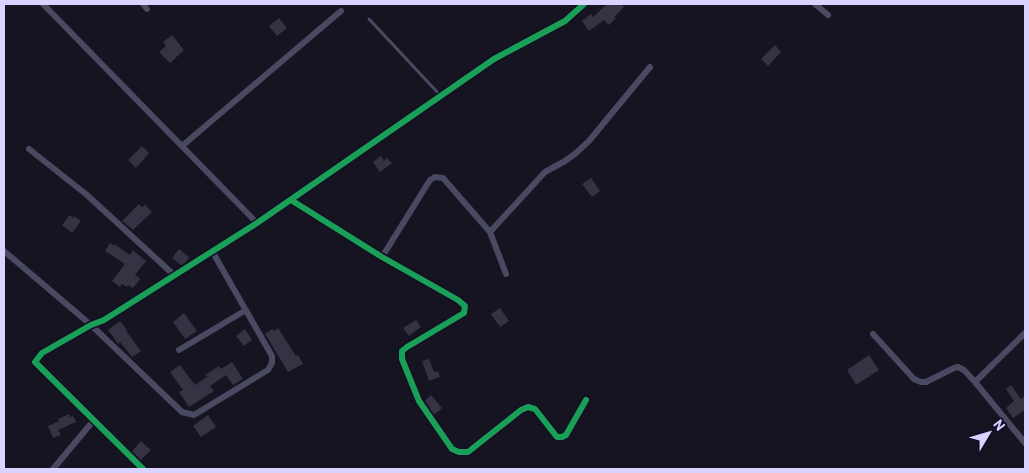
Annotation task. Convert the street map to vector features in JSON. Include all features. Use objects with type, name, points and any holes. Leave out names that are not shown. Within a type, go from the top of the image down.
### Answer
[{"type":"street","points":[[43,4],[257,223]]},
{"type":"street","points":[[143,469],[35,362],[42,353],[91,325],[104,320],[257,223],[494,59],[565,21],[584,4]]},
{"type":"street","points":[[815,4],[828,15]]},
{"type":"street","points":[[182,146],[341,11]]},
{"type":"street","points":[[490,232],[545,172],[565,161],[589,142],[650,67]]},
{"type":"street","points":[[29,150],[88,195],[174,275]]},
{"type":"street","points":[[382,257],[430,180],[435,177],[443,178],[490,232],[506,274]]},
{"type":"street","points":[[291,200],[465,306],[464,313],[406,347],[402,352],[402,359],[419,401],[452,449],[459,452],[468,452],[521,410],[528,407],[534,409],[557,437],[562,437],[566,435],[586,400]]},
{"type":"street","points":[[4,251],[91,325],[182,412],[194,415],[268,370],[272,363],[272,356],[212,251]]},
{"type":"street","points":[[179,350],[246,310]]},
{"type":"street","points":[[975,382],[1025,333]]},
{"type":"street","points":[[873,334],[914,379],[921,382],[926,382],[954,368],[958,367],[964,370],[1025,443]]},
{"type":"street","points":[[53,469],[94,420]]},
{"type":"lane","points":[[368,19],[442,96]]},
{"type":"building","points":[[607,4],[621,4],[624,7],[609,25],[604,20],[589,31],[582,21],[591,14],[593,17]]},
{"type":"building","points":[[279,18],[287,28],[277,36],[269,26]]},
{"type":"building","points":[[172,35],[184,50],[170,63],[159,52],[166,46],[163,42]]},
{"type":"building","points":[[775,45],[781,52],[768,66],[761,59]]},
{"type":"building","points":[[142,146],[149,153],[136,168],[128,160]]},
{"type":"building","points":[[381,156],[384,161],[387,158],[392,163],[380,172],[373,162]]},
{"type":"building","points":[[591,178],[600,191],[592,197],[582,184]]},
{"type":"building","points":[[139,204],[142,207],[145,205],[152,212],[133,230],[122,221]]},
{"type":"building","points":[[70,215],[81,221],[72,233],[62,225]]},
{"type":"building","points":[[110,243],[130,255],[133,250],[146,261],[135,275],[140,279],[133,288],[122,284],[120,287],[112,281],[125,264],[105,251]]},
{"type":"building","points":[[179,249],[189,257],[181,265],[172,258]]},
{"type":"building","points":[[500,308],[509,321],[500,327],[491,314]]},
{"type":"building","points":[[184,313],[197,331],[185,339],[173,322]]},
{"type":"building","points":[[416,320],[421,327],[409,336],[403,328]]},
{"type":"building","points":[[120,321],[141,351],[132,357],[120,342],[118,344],[108,330]]},
{"type":"building","points":[[278,328],[303,364],[288,372],[265,334],[272,329],[274,331]]},
{"type":"building","points":[[245,329],[252,340],[244,346],[236,336]]},
{"type":"building","points":[[869,355],[879,370],[856,385],[847,370]]},
{"type":"building","points":[[429,359],[434,372],[438,371],[440,377],[429,381],[422,361]]},
{"type":"building","points":[[232,362],[243,379],[233,385],[226,375],[210,386],[214,391],[189,407],[179,392],[183,390],[170,372],[180,365],[195,385],[207,377],[205,375],[219,366],[221,369]]},
{"type":"building","points":[[1011,385],[1021,399],[1025,396],[1025,410],[1013,418],[1006,408],[1014,401],[1006,389]]},
{"type":"building","points":[[431,395],[442,408],[434,415],[425,401]]},
{"type":"building","points":[[69,414],[70,417],[73,416],[76,422],[58,430],[61,435],[53,438],[48,426]]},
{"type":"building","points":[[208,415],[216,427],[201,437],[193,426]]},
{"type":"building","points":[[141,441],[151,450],[141,460],[132,451]]},
{"type":"cycle path","points":[[143,469],[35,362],[42,353],[91,325],[104,320],[257,223],[494,59],[565,21],[584,4]]},
{"type":"cycle path","points":[[291,200],[465,306],[464,313],[402,351],[402,359],[419,401],[452,449],[459,452],[468,452],[521,410],[528,407],[535,409],[557,437],[562,437],[566,435],[586,400]]}]
